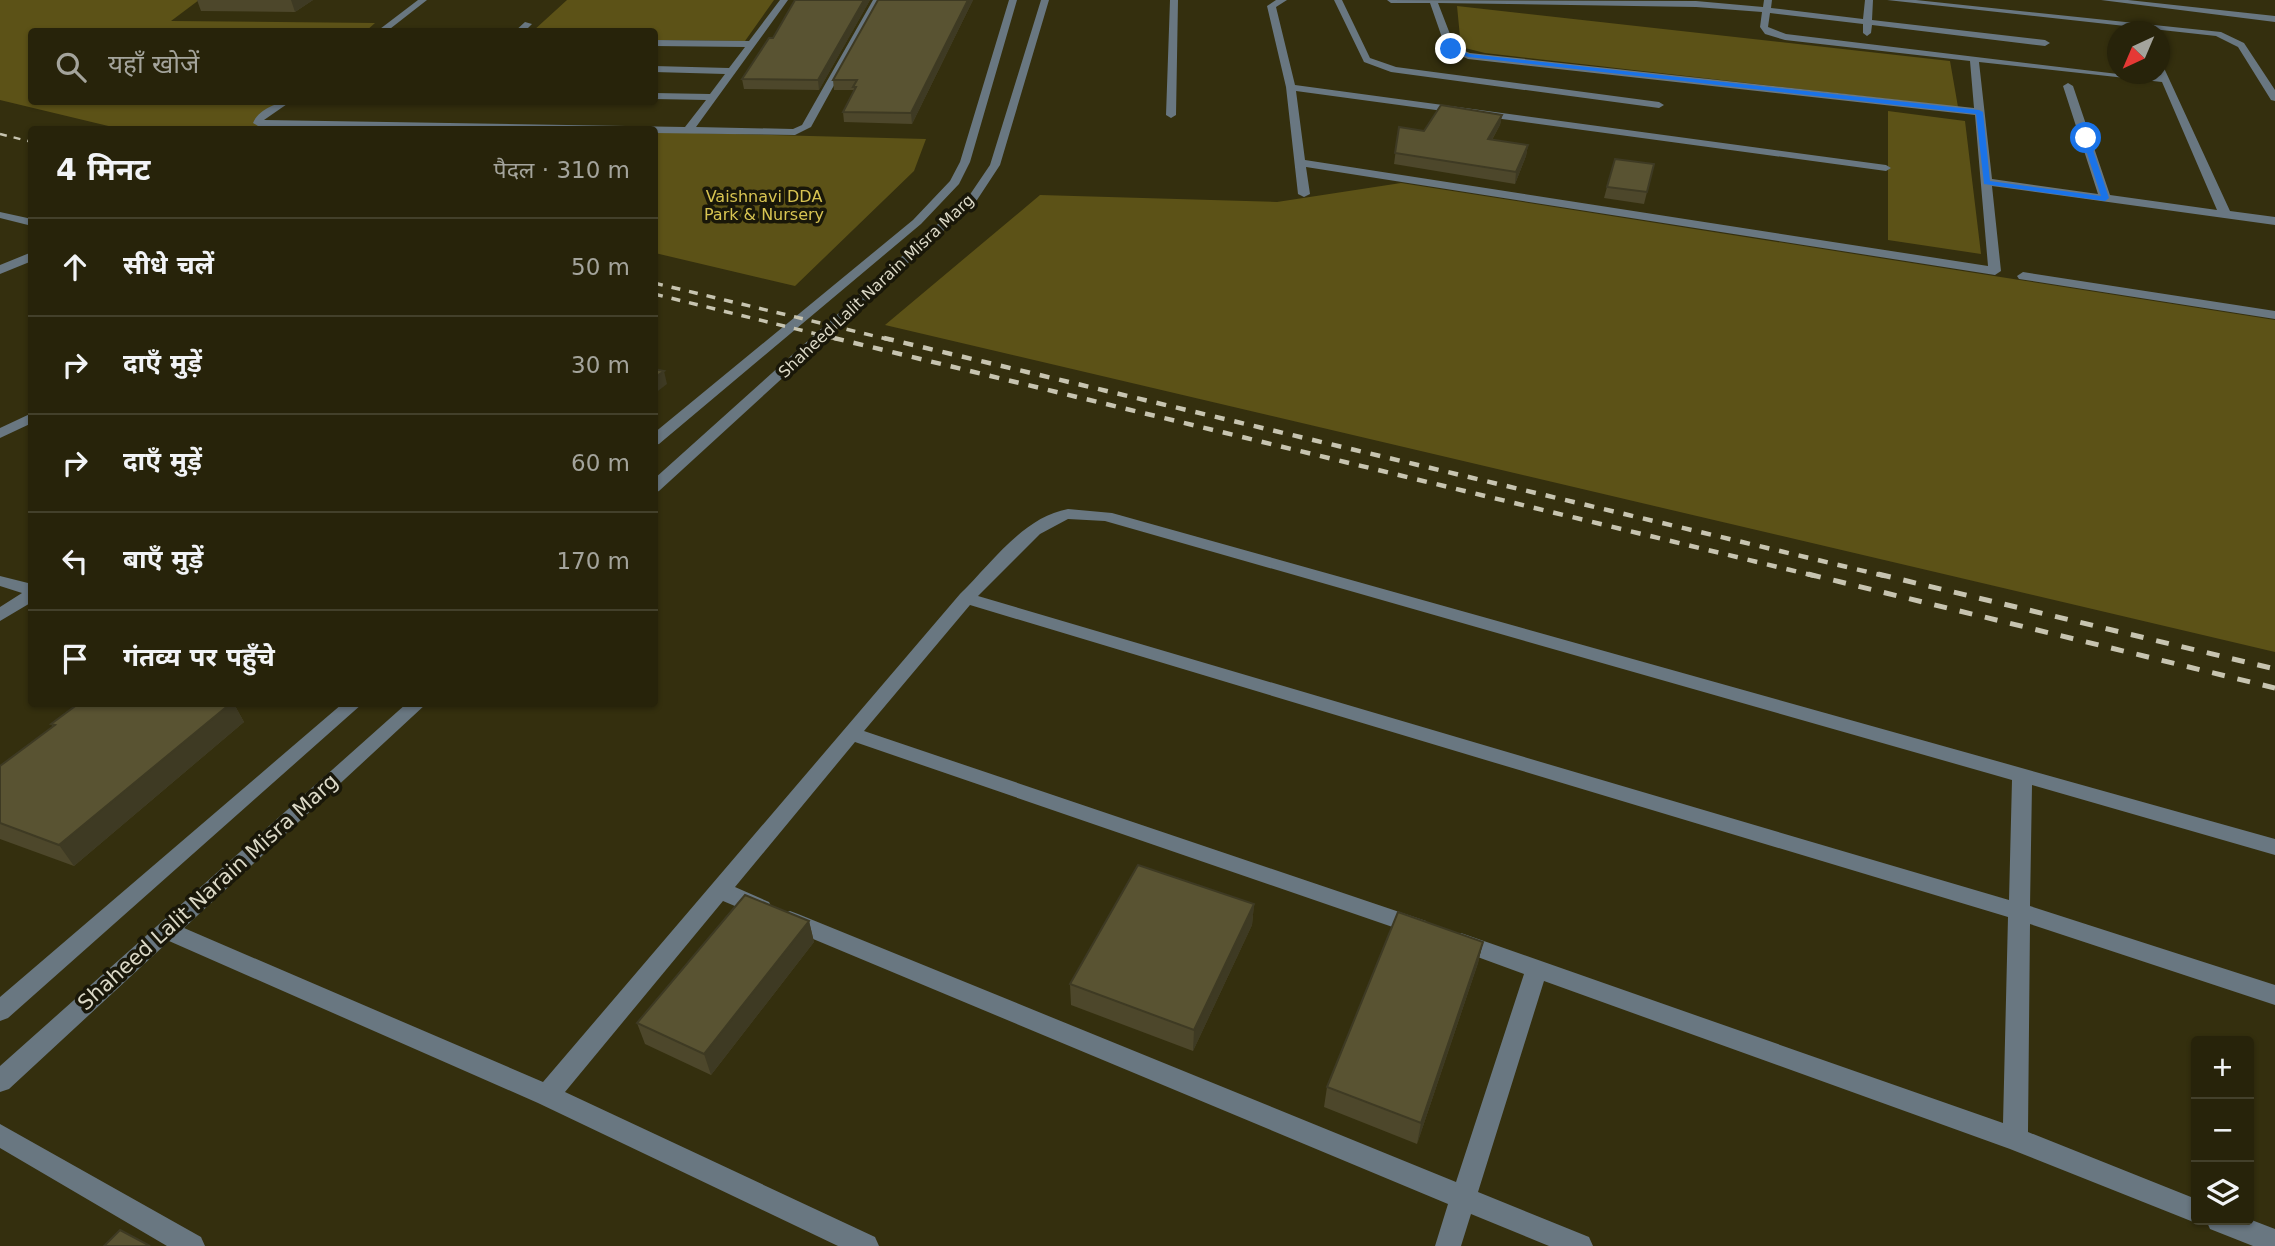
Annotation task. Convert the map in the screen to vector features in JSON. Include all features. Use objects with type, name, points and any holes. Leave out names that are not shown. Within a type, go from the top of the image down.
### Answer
[{"type":"street","points":[[385,28],[423,0]]},
{"type":"street","points":[[690,128],[784,0]]},
{"type":"street","points":[[658,128],[786,132],[801,130],[806,127],[877,0]]},
{"type":"street","name":"Shaheed Lalit Narain Misra Marg","points":[[658,438],[917,222],[955,181],[965,162],[1013,0]]},
{"type":"street","name":"Shaheed Lalit Narain Misra Marg","points":[[658,484],[973,198],[995,165],[1045,0]]},
{"type":"street","points":[[1171,115],[1174,0]]},
{"type":"street","points":[[1283,0],[1271,6],[1292,88],[1304,194]]},
{"type":"street","points":[[1338,0],[1362,53],[1367,60],[1377,65],[1420,74],[1659,105]]},
{"type":"street","points":[[1391,0],[1768,5],[1867,22],[2045,43]]},
{"type":"street","points":[[1867,47],[1869,0]]},
{"type":"street","points":[[1891,0],[2107,24]]},
{"type":"street","points":[[2105,0],[2275,19]]},
{"type":"street","points":[[1433,1],[1451,49],[1468,56],[1979,112]]},
{"type":"street","points":[[1768,5],[1764,27],[1775,34],[2107,73]]},
{"type":"street","points":[[2216,12],[2227,36]]},
{"type":"street","points":[[523,28],[528,23]]},
{"type":"street","points":[[2170,31],[2227,36],[2241,45],[2275,98]]},
{"type":"street","points":[[2020,40],[2025,64]]},
{"type":"street","points":[[658,43],[754,44]]},
{"type":"street","points":[[1301,163],[1994,271],[1974,58]]},
{"type":"street","points":[[658,69],[734,71]]},
{"type":"street","points":[[2168,84],[2225,214]]},
{"type":"street","points":[[2068,86],[2105,198]]},
{"type":"street","points":[[1292,88],[1886,169]]},
{"type":"street","points":[[658,96],[714,97]]},
{"type":"street","points":[[280,105],[259,119],[258,123],[517,126]]},
{"type":"street","points":[[1986,182],[2275,221]]},
{"type":"street","points":[[0,215],[28,222]]},
{"type":"street","points":[[0,270],[28,258]]},
{"type":"street","points":[[2023,276],[2275,315]]},
{"type":"street","points":[[0,434],[28,419]]},
{"type":"street","points":[[547,1095],[966,598],[1046,522],[1059,516],[1106,516],[2275,847]]},
{"type":"street","points":[[0,580],[28,590]]},
{"type":"street","points":[[0,615],[28,595]]},
{"type":"street","points":[[966,598],[2021,912],[2275,995]]},
{"type":"street","points":[[0,1011],[350,707]]},
{"type":"street","name":"Shaheed Lalit Narain Misra Marg","points":[[0,1081],[410,707]]},
{"type":"street","points":[[852,734],[1537,968],[2015,1139],[2191,1209]]},
{"type":"street","points":[[2015,1139],[2022,777]]},
{"type":"street","points":[[719,890],[1580,1246]]},
{"type":"street","points":[[166,930],[547,1095],[866,1246]]},
{"type":"street","points":[[1448,1246],[1537,968]]},
{"type":"street","points":[[0,1135],[192,1246]]},
{"type":"street","points":[[2232,1225],[2275,1242]]},
{"type":"green space","points":[[0,0],[199,0],[171,21],[375,23],[369,28],[28,28],[28,105],[278,105],[259,121],[453,126],[108,126],[0,100]]},
{"type":"green space","points":[[567,0],[774,0],[745,41],[658,40],[658,28],[536,28]]},
{"type":"green space","points":[[1457,6],[1950,61],[1958,107],[1485,53],[1461,47]]},
{"type":"green space","points":[[1888,111],[1965,121],[1981,254],[1888,240]]},
{"type":"green space","name":"Vaishnavi DDA Park & Nursery","points":[[658,132],[926,139],[914,171],[795,286],[658,254]]},
{"type":"green space","points":[[1401,183],[2275,320],[2275,652],[885,325],[1040,195],[1277,202]]},
{"type":"building","points":[[795,0],[864,0],[818,80],[742,79],[769,38],[773,38]]},
{"type":"building","points":[[878,0],[968,0],[911,113],[843,112],[857,80],[833,80]]},
{"type":"building","points":[[1441,105],[1502,115],[1488,139],[1528,145],[1516,172],[1395,153],[1399,127],[1424,131]]},
{"type":"building","points":[[1615,159],[1654,164],[1647,192],[1607,187]]},
{"type":"building","points":[[74,707],[226,707],[59,845],[0,823],[0,766],[55,725],[51,724]]},
{"type":"building","points":[[1138,865],[1254,904],[1194,1030],[1070,984]]},
{"type":"building","points":[[745,895],[809,921],[704,1054],[637,1023]]},
{"type":"building","points":[[1398,912],[1483,942],[1421,1123],[1327,1087]]},
{"type":"building","points":[[120,1230],[150,1246],[104,1246]]},
{"type":"railway","points":[[0,134],[28,141]]},
{"type":"railway","points":[[658,284],[891,340]]},
{"type":"railway","points":[[658,295],[841,340]]},
{"type":"railway","points":[[834,338],[1815,576]]},
{"type":"railway","points":[[884,338],[1885,576]]},
{"type":"railway","points":[[1808,574],[2275,688]]},
{"type":"railway","points":[[1878,574],[2275,669]]},
{"type":"route","points":[[1451,49],[1468,56],[1979,112],[1986,182],[2105,198],[2086,138]]}]
